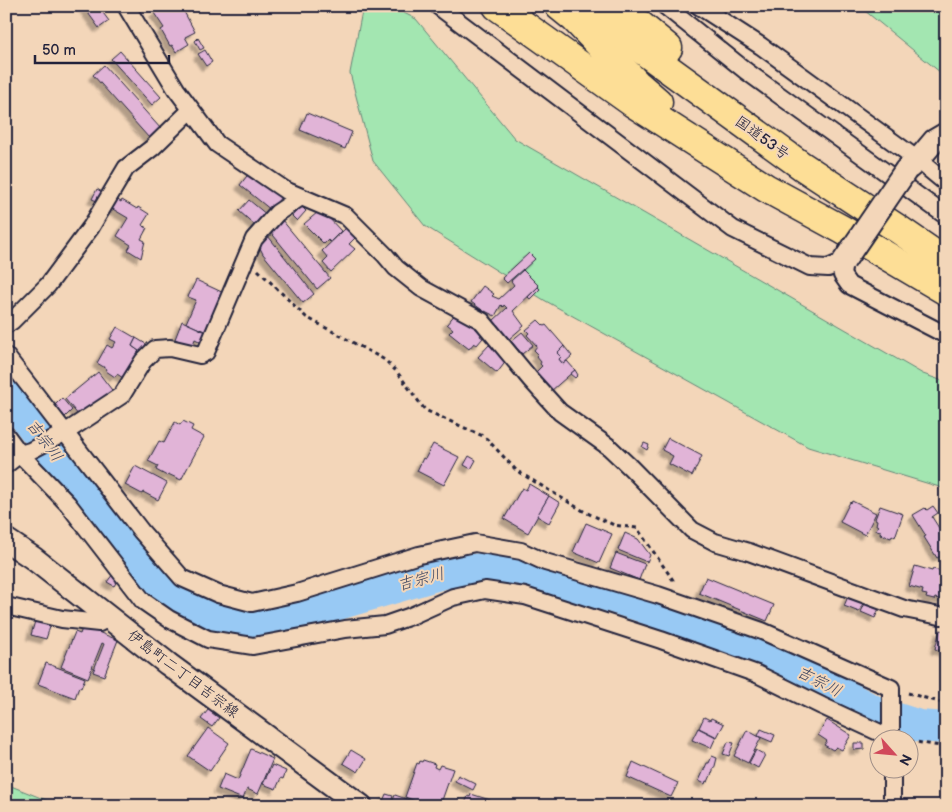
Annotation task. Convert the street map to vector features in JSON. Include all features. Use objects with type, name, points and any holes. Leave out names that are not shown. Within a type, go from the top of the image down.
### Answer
[{"type":"highway","points":[[497,6],[634,103],[766,188],[843,230],[946,291]]},
{"type":"highway","points":[[559,6],[575,19],[636,83],[688,128],[741,162],[766,188]]},
{"type":"highway","name":"国道53号","points":[[584,6],[616,32],[802,166],[946,262]]},
{"type":"highway","points":[[617,6],[703,74],[848,179],[898,229]]},
{"type":"highway","points":[[843,230],[847,244],[946,302]]},
{"type":"street","points":[[126,6],[176,90],[217,144],[285,190],[346,216],[386,255],[396,268],[421,288],[482,321],[560,412],[609,447],[692,530],[715,542],[749,552],[904,609],[946,616]]},
{"type":"street","points":[[438,6],[732,229],[810,268],[828,268],[844,261]]},
{"type":"street","points":[[665,6],[746,71],[946,216]]},
{"type":"street","points":[[699,6],[761,46],[912,165],[946,183]]},
{"type":"street","points":[[6,325],[48,285],[91,227],[126,168],[152,148],[191,110]]},
{"type":"street","points":[[946,134],[934,141],[912,165],[844,261],[842,274],[849,285],[946,334]]},
{"type":"street","points":[[6,464],[63,434],[122,395],[143,361],[155,349],[170,348],[200,355],[206,352],[254,240],[277,213],[301,196]]},
{"type":"street","points":[[6,356],[63,434],[141,531],[182,578],[218,594],[252,603],[297,593],[418,556],[475,543],[521,551],[545,562],[658,595],[762,631],[891,692],[891,730]]},
{"type":"street","points":[[6,435],[25,453],[68,504],[144,601],[169,619],[208,639],[254,646],[345,629],[385,625],[411,616],[453,597],[485,590],[525,596],[661,640],[757,674],[822,706],[877,730]]},
{"type":"street","name":"伊島町二丁目吉宗線","points":[[6,540],[33,558],[168,664],[360,806]]},
{"type":"street","points":[[6,606],[62,619],[99,623],[109,618]]},
{"type":"street","points":[[892,780],[892,806]]},
{"type":"path","points":[[246,257],[306,317],[385,360],[398,372],[425,410],[485,437],[517,471],[584,512],[614,525],[637,528],[673,580],[678,602]]},
{"type":"path","points":[[891,692],[946,704]]},
{"type":"path","points":[[920,743],[946,747]]},
{"type":"green space","points":[[363,6],[390,6],[416,19],[515,139],[923,374],[946,382],[946,489],[808,447],[544,300],[425,226],[373,161],[350,73]]},
{"type":"green space","points":[[859,6],[946,6],[946,77]]},
{"type":"green space","points":[[6,784],[61,806],[6,806]]},
{"type":"building","points":[[83,6],[98,6],[109,21],[99,28]]},
{"type":"building","points":[[166,6],[181,6],[195,32],[185,37],[189,44],[176,52],[172,45],[170,46],[161,30],[164,28],[154,13]]},
{"type":"building","points":[[198,38],[204,48],[200,50],[195,41]]},
{"type":"building","points":[[205,50],[212,62],[206,66],[198,54]]},
{"type":"building","points":[[120,51],[161,97],[152,105],[111,59]]},
{"type":"building","points":[[104,65],[161,129],[149,138],[93,75]]},
{"type":"building","points":[[307,113],[352,132],[345,149],[300,130]]},
{"type":"building","points":[[250,172],[281,197],[271,210],[240,185]]},
{"type":"building","points":[[97,189],[102,192],[97,201],[92,199]]},
{"type":"building","points":[[116,199],[121,202],[122,200],[137,209],[138,207],[149,214],[142,225],[147,228],[141,239],[145,241],[141,258],[128,250],[131,245],[117,236],[128,218],[111,208]]},
{"type":"building","points":[[249,200],[267,215],[257,227],[239,211]]},
{"type":"building","points":[[301,206],[306,211],[297,221],[292,216]]},
{"type":"building","points":[[318,212],[328,217],[341,231],[330,242],[328,240],[324,244],[304,224]]},
{"type":"building","points":[[282,220],[330,278],[317,289],[269,230]]},
{"type":"building","points":[[346,228],[355,238],[349,244],[355,249],[331,272],[323,263],[328,258],[322,251]]},
{"type":"building","points":[[268,236],[314,294],[303,303],[263,254],[258,244]]},
{"type":"building","points":[[529,253],[535,259],[507,283],[502,278]]},
{"type":"building","points":[[523,270],[539,286],[513,311],[524,326],[509,339],[493,321],[507,308],[504,305],[503,307],[501,305],[495,316],[485,312],[471,302],[483,286],[494,294],[492,296],[499,299],[514,285],[511,281]]},
{"type":"building","points":[[196,280],[226,294],[209,333],[186,323],[196,300],[188,297]]},
{"type":"building","points":[[538,287],[540,289],[530,299],[528,297]]},
{"type":"building","points":[[456,313],[482,333],[480,336],[483,338],[477,345],[474,343],[469,349],[449,333],[453,329],[447,324]]},
{"type":"building","points":[[538,320],[544,326],[546,325],[564,346],[557,353],[561,357],[559,359],[563,364],[567,361],[575,370],[551,391],[535,373],[542,366],[536,356],[538,354],[534,350],[537,346],[527,335],[529,333],[526,330]]},
{"type":"building","points":[[182,321],[206,332],[201,342],[195,339],[192,347],[175,339]]},
{"type":"building","points":[[117,327],[136,338],[132,346],[139,351],[123,378],[117,374],[115,377],[97,363],[107,345],[112,348],[116,342],[110,339]]},
{"type":"building","points":[[522,332],[533,345],[522,354],[511,341]]},
{"type":"building","points":[[136,338],[146,344],[140,354],[132,346]]},
{"type":"building","points":[[489,345],[507,360],[497,373],[478,357]]},
{"type":"building","points":[[564,346],[572,356],[563,364],[559,359],[561,357],[557,353]]},
{"type":"building","points":[[575,370],[578,375],[575,378],[570,374]]},
{"type":"building","points":[[98,372],[115,394],[79,416],[65,399]]},
{"type":"building","points":[[62,398],[72,410],[65,417],[55,405]]},
{"type":"building","points":[[183,421],[193,426],[191,430],[204,437],[181,480],[156,470],[158,466],[148,461],[159,441],[164,443],[175,422],[180,425]]},
{"type":"building","points":[[668,438],[702,456],[692,476],[669,464],[673,456],[662,450]]},
{"type":"building","points":[[644,443],[649,445],[647,450],[642,447]]},
{"type":"building","points":[[433,444],[459,457],[444,485],[417,471]]},
{"type":"building","points":[[469,456],[476,460],[471,469],[464,465]]},
{"type":"building","points":[[135,466],[167,483],[158,500],[125,485]]},
{"type":"building","points":[[529,484],[549,496],[528,533],[504,519],[522,488],[526,490]]},
{"type":"building","points":[[549,496],[560,503],[549,523],[537,516]]},
{"type":"building","points":[[852,501],[876,513],[865,535],[840,522]]},
{"type":"building","points":[[880,506],[903,514],[895,537],[892,535],[891,538],[880,534],[881,531],[876,530],[878,525],[876,525],[877,520],[875,519]]},
{"type":"building","points":[[933,506],[938,513],[932,517],[939,528],[943,526],[946,531],[946,553],[937,558],[913,515]]},
{"type":"building","points":[[586,523],[612,534],[599,563],[573,552]]},
{"type":"building","points":[[625,533],[638,539],[650,555],[647,562],[618,550]]},
{"type":"building","points":[[616,553],[645,564],[639,580],[610,568]]},
{"type":"building","points":[[915,566],[932,571],[933,569],[946,572],[942,588],[946,589],[946,597],[943,600],[926,598],[927,595],[922,594],[923,590],[909,586]]},
{"type":"building","points":[[113,574],[119,578],[114,586],[107,582]]},
{"type":"building","points":[[706,577],[774,605],[767,621],[699,593]]},
{"type":"building","points":[[849,594],[864,601],[859,612],[844,606]]},
{"type":"building","points":[[866,601],[880,606],[875,618],[861,612]]},
{"type":"building","points":[[35,621],[51,624],[46,639],[31,635]]},
{"type":"building","points":[[83,626],[118,640],[104,676],[93,672],[104,644],[102,643],[88,678],[61,667],[75,632],[80,634]]},
{"type":"building","points":[[940,630],[946,631],[946,652],[935,649]]},
{"type":"building","points":[[46,663],[85,678],[75,698],[38,684]]},
{"type":"building","points":[[208,710],[219,718],[212,727],[201,719]]},
{"type":"building","points":[[704,717],[724,724],[717,737],[699,728]]},
{"type":"building","points":[[827,720],[851,735],[842,750],[836,747],[833,750],[824,745],[827,741],[818,735]]},
{"type":"building","points":[[208,728],[229,743],[210,771],[188,756]]},
{"type":"building","points":[[698,728],[716,737],[711,748],[692,740]]},
{"type":"building","points":[[761,729],[775,735],[772,742],[758,736]]},
{"type":"building","points":[[747,730],[761,738],[748,763],[734,756]]},
{"type":"building","points":[[728,742],[734,743],[729,756],[723,754]]},
{"type":"building","points":[[854,743],[864,743],[864,749],[854,750]]},
{"type":"building","points":[[251,749],[273,759],[258,794],[247,789],[243,799],[218,789],[224,774],[238,780]]},
{"type":"building","points":[[351,750],[366,759],[358,772],[343,763]]},
{"type":"building","points":[[756,750],[765,755],[758,768],[749,763]]},
{"type":"building","points":[[712,756],[717,758],[715,766],[708,782],[706,781],[705,784],[699,781]]},
{"type":"building","points":[[423,760],[435,764],[434,767],[438,769],[440,765],[453,769],[440,806],[429,806],[405,797],[417,763],[419,764]]},
{"type":"building","points":[[633,762],[678,783],[671,797],[627,777]]},
{"type":"building","points":[[272,765],[286,771],[276,789],[263,784]]},
{"type":"building","points":[[458,775],[476,784],[473,790],[455,781]]},
{"type":"building","points":[[386,794],[393,796],[390,806],[381,806]]},
{"type":"building","points":[[471,794],[490,800],[489,804],[493,806],[464,806],[468,796],[470,797]]},
{"type":"building","points":[[395,795],[426,806],[391,806]]},
{"type":"waterway","name":"吉宗川","points":[[6,392],[159,591],[189,609],[255,625],[305,614],[443,573],[493,568],[521,569],[641,606],[803,673],[876,712],[919,726],[946,728]]}]
